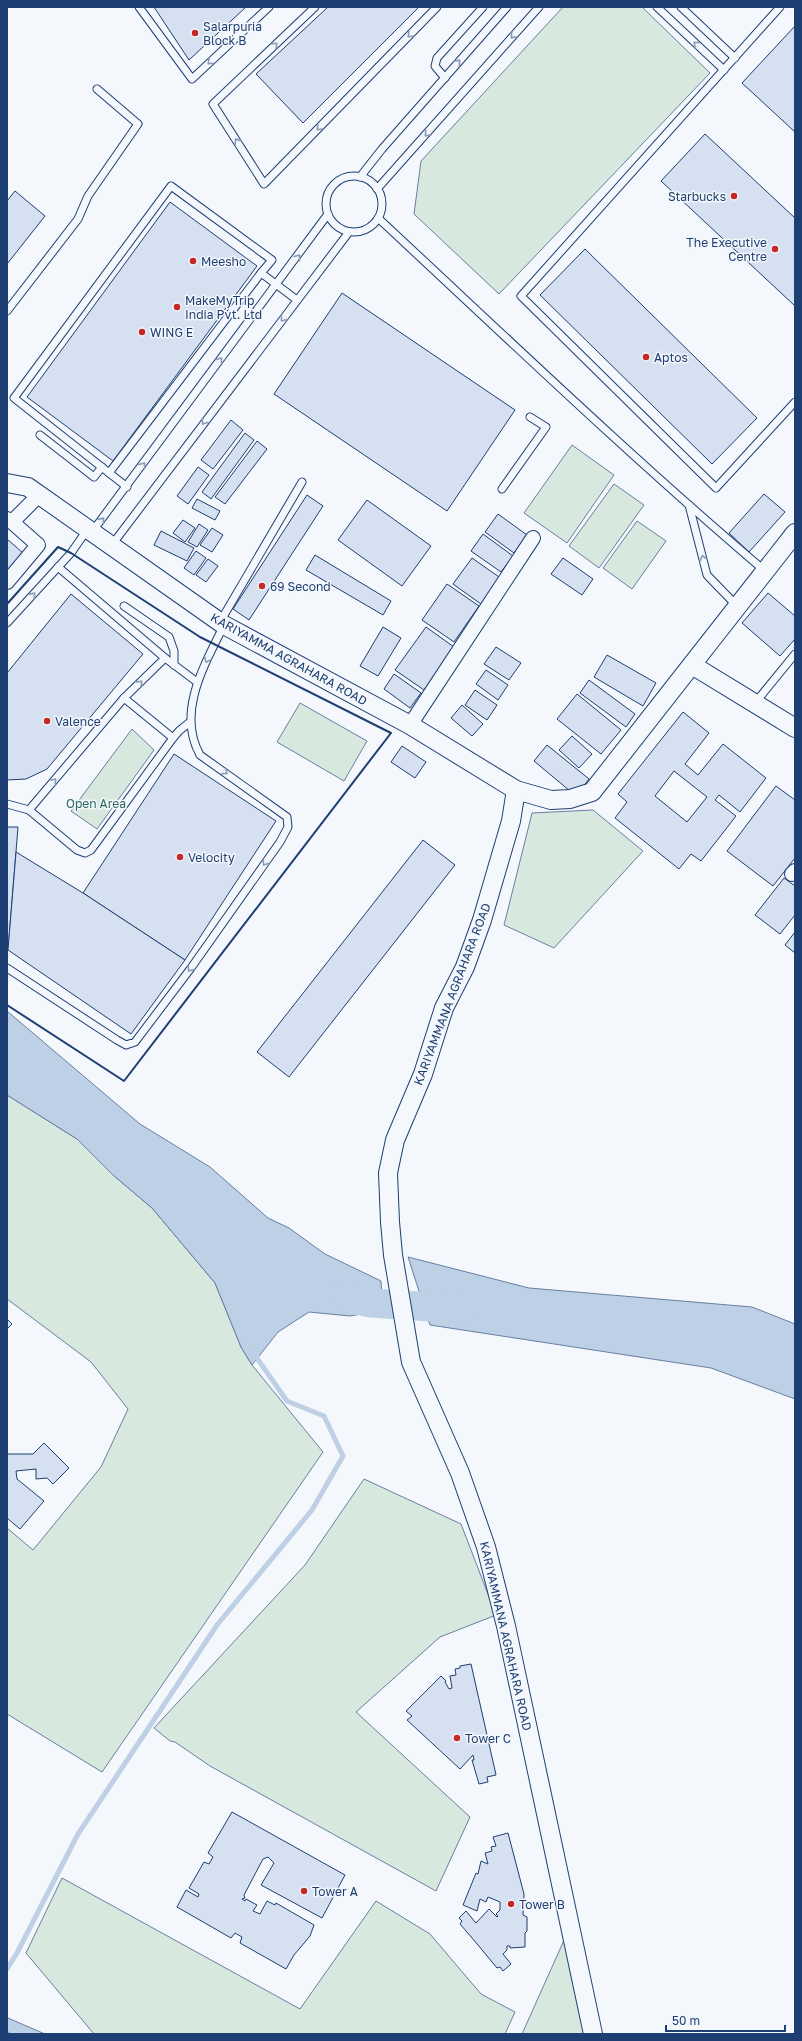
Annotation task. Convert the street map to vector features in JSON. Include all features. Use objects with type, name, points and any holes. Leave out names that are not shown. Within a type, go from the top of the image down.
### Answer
[{"type":"street","name":"KARIYAMMA AGRAHARA ROAD","points":[[7,483],[28,487],[222,623],[410,725],[516,790],[551,800],[570,799],[592,792],[795,533]]},
{"type":"street","points":[[7,582],[38,545],[10,520],[39,495]]},
{"type":"street","points":[[410,725],[533,538]]},
{"type":"street","points":[[692,664],[795,728]]},
{"type":"street","name":"KARIYAMMANA AGRAHARA ROAD","points":[[516,790],[511,821],[482,920],[465,967],[444,1008],[423,1074],[395,1140],[388,1173],[393,1255],[411,1362],[460,1473],[486,1547],[506,1626],[593,2034]]},
{"type":"lane","points":[[139,7],[192,79],[269,7]]},
{"type":"lane","points":[[315,7],[213,104],[264,184],[437,7]]},
{"type":"lane","points":[[445,78],[435,66],[437,58],[483,7]]},
{"type":"lane","points":[[360,177],[382,149],[507,7]]},
{"type":"lane","points":[[377,189],[539,7]]},
{"type":"lane","points":[[656,7],[724,70]]},
{"type":"lane","points":[[681,7],[735,58]]},
{"type":"lane","points":[[780,7],[521,296],[716,488],[795,402]]},
{"type":"lane","points":[[7,311],[78,219],[88,196],[138,124],[97,89]]},
{"type":"lane","points":[[360,177],[368,180],[377,189],[382,202],[382,208],[378,218],[368,229],[359,232],[349,232],[340,228],[333,222],[328,214],[327,198],[336,183],[343,178],[360,177]]},
{"type":"lane","points":[[109,473],[272,260],[171,186],[14,398],[102,467],[109,473],[127,487]]},
{"type":"lane","points":[[7,624],[58,568],[127,487],[328,214]]},
{"type":"lane","points":[[378,218],[584,410],[689,505],[766,571]]},
{"type":"lane","points":[[111,546],[349,232]]},
{"type":"lane","points":[[261,273],[297,300]]},
{"type":"lane","points":[[502,489],[546,427],[530,417]]},
{"type":"lane","points":[[40,435],[94,477],[102,467]]},
{"type":"lane","points":[[7,968],[126,1045],[135,1042],[280,842],[289,823],[287,817],[200,755],[193,743],[190,722],[197,682],[222,623],[302,482]]},
{"type":"lane","points":[[689,505],[707,575],[737,607]]},
{"type":"lane","points":[[58,568],[165,658],[197,682]]},
{"type":"lane","points":[[124,606],[169,636],[174,652],[174,665]]},
{"type":"lane","points":[[755,703],[795,654]]},
{"type":"lane","points":[[29,810],[124,698],[165,658]]},
{"type":"lane","points":[[124,698],[173,738]]},
{"type":"lane","points":[[7,804],[29,810],[77,850],[85,853],[91,850],[173,738],[190,722]]},
{"type":"green space","points":[[563,7],[642,7],[710,73],[499,294],[414,214],[421,161]]},
{"type":"green space","points":[[572,445],[614,475],[567,543],[524,513]]},
{"type":"green space","points":[[614,484],[644,505],[599,568],[569,546]]},
{"type":"green space","points":[[637,521],[666,541],[632,589],[603,568]]},
{"type":"green space","points":[[300,703],[367,741],[344,781],[277,742]]},
{"type":"green space","name":"Open Area","points":[[132,729],[154,750],[97,829],[71,811]]},
{"type":"green space","points":[[593,810],[643,851],[554,948],[504,925],[532,813]]},
{"type":"green space","points":[[7,1095],[77,1139],[113,1175],[152,1208],[215,1283],[241,1347],[252,1365],[323,1452],[102,1772],[7,1714],[7,1528],[33,1550],[101,1467],[128,1409],[91,1362],[7,1299]]},
{"type":"green space","points":[[364,1479],[461,1524],[496,1615],[440,1637],[356,1712],[470,1817],[436,1891],[210,1766],[175,1742],[170,1741],[154,1728],[305,1565]]},
{"type":"green space","points":[[62,1878],[300,2009],[376,1901],[430,1934],[481,1994],[515,2012],[505,2034],[94,2034],[26,1953]]},
{"type":"green space","points":[[565,1938],[589,2034],[522,2034]]},
{"type":"water","points":[[7,1011],[140,1124],[210,1167],[268,1218],[289,1228],[325,1254],[381,1281],[383,1310],[350,1316],[309,1312],[278,1332],[252,1365],[241,1347],[215,1283],[152,1208],[113,1175],[77,1139],[7,1095]]},
{"type":"water","points":[[408,1257],[529,1288],[752,1307],[795,1324],[795,1399],[711,1368],[430,1325]]},
{"type":"water","points":[[7,2017],[45,2034],[11,2034],[7,2031]]},
{"type":"building","name":"Salarpuria Block B","points":[[154,7],[246,7],[189,60]]},
{"type":"building","points":[[328,7],[419,7],[303,123],[256,74]]},
{"type":"building","points":[[795,26],[795,132],[742,83]]},
{"type":"building","points":[[705,134],[795,218],[795,306],[661,181]]},
{"type":"building","points":[[15,191],[45,216],[7,264],[7,201]]},
{"type":"building","name":"WING E","points":[[170,202],[257,266],[113,461],[27,397]]},
{"type":"building","points":[[585,249],[757,418],[712,464],[540,295]]},
{"type":"building","points":[[342,293],[515,410],[447,511],[274,394]]},
{"type":"building","points":[[231,420],[243,430],[213,469],[201,460]]},
{"type":"building","points":[[245,433],[254,440],[211,499],[202,492]]},
{"type":"building","points":[[257,441],[267,449],[225,504],[215,497]]},
{"type":"building","points":[[198,467],[209,475],[188,504],[177,496]]},
{"type":"building","points":[[764,494],[785,512],[749,552],[729,533]]},
{"type":"building","points":[[307,495],[323,506],[249,620],[233,609]]},
{"type":"building","points":[[197,499],[220,511],[215,520],[192,508]]},
{"type":"building","points":[[367,500],[431,546],[402,586],[338,540]]},
{"type":"building","points":[[498,514],[527,535],[514,553],[485,532]]},
{"type":"building","points":[[183,520],[195,528],[185,542],[173,533]]},
{"type":"building","points":[[199,524],[208,530],[197,547],[188,542]]},
{"type":"building","points":[[212,528],[223,535],[212,552],[200,545]]},
{"type":"building","points":[[161,531],[194,548],[187,561],[154,545]]},
{"type":"building","points":[[483,534],[513,556],[501,572],[471,551]]},
{"type":"building","points":[[7,539],[23,553],[7,571]]},
{"type":"building","points":[[196,551],[206,558],[194,575],[184,568]]},
{"type":"building","points":[[315,555],[391,601],[383,615],[306,570]]},
{"type":"building","points":[[472,558],[499,577],[481,604],[453,584]]},
{"type":"building","points":[[563,558],[593,579],[582,595],[551,574]]},
{"type":"building","points":[[208,559],[218,566],[206,582],[196,575]]},
{"type":"building","points":[[447,584],[479,606],[454,642],[422,620]]},
{"type":"building","points":[[768,593],[795,616],[795,639],[780,656],[742,623]]},
{"type":"building","name":"Valence","points":[[71,594],[143,654],[47,769],[26,779],[7,780],[7,673]]},
{"type":"building","points":[[383,627],[401,638],[378,676],[360,666]]},
{"type":"building","points":[[426,627],[454,647],[424,690],[395,670]]},
{"type":"building","points":[[496,647],[521,663],[509,680],[484,664]]},
{"type":"building","points":[[607,655],[656,683],[643,706],[594,677]]},
{"type":"building","points":[[486,670],[508,685],[498,700],[476,684]]},
{"type":"building","points":[[394,674],[421,693],[410,708],[384,689]]},
{"type":"building","points":[[589,680],[635,714],[626,727],[580,693]]},
{"type":"building","points":[[475,690],[497,705],[487,720],[465,705]]},
{"type":"building","points":[[577,694],[621,730],[601,754],[557,719]]},
{"type":"building","points":[[462,705],[483,724],[472,736],[451,718]]},
{"type":"building","points":[[683,712],[709,733],[685,764],[698,775],[723,744],[766,778],[740,812],[719,795],[715,800],[736,816],[701,861],[691,854],[679,869],[615,818],[627,802],[618,794]],"holes":[[[674,771],[707,797],[687,822],[655,796]]]},
{"type":"building","points":[[572,736],[592,754],[579,768],[559,750]]},
{"type":"building","points":[[547,745],[589,779],[576,796],[534,761]]},
{"type":"building","points":[[402,746],[426,762],[415,778],[391,762]]},
{"type":"building","name":"Velocity","points":[[174,754],[276,821],[185,960],[83,893]]},
{"type":"building","points":[[776,786],[795,800],[795,858],[773,886],[727,851]]},
{"type":"building","points":[[7,827],[18,827],[8,950],[7,950]]},
{"type":"building","points":[[423,840],[455,865],[289,1077],[257,1052]]},
{"type":"building","points":[[16,852],[83,893],[185,960],[131,1034],[8,950]]},
{"type":"building","points":[[784,878],[795,886],[795,915],[780,934],[755,915]]},
{"type":"building","points":[[795,932],[795,953],[785,945]]},
{"type":"building","points":[[7,1319],[12,1324],[7,1329]]},
{"type":"building","points":[[44,1443],[69,1468],[53,1484],[47,1478],[36,1479],[36,1469],[16,1471],[17,1479],[44,1501],[20,1529],[7,1518],[7,1454],[33,1454]]},
{"type":"building","name":"Tower C","points":[[471,1664],[496,1775],[487,1777],[488,1782],[479,1784],[472,1760],[474,1760],[473,1755],[460,1769],[407,1720],[412,1716],[406,1711],[441,1676],[446,1681],[445,1682],[449,1689],[452,1688],[450,1676],[456,1675],[455,1669],[460,1668],[460,1666]]},
{"type":"building","name":"Tower A","points":[[232,1812],[345,1875],[322,1918],[261,1885],[274,1863],[268,1857],[263,1859],[244,1895],[245,1898],[242,1899],[245,1901],[246,1899],[257,1905],[253,1911],[260,1914],[267,1901],[275,1905],[276,1903],[314,1925],[310,1936],[294,1955],[286,1969],[240,1943],[242,1937],[235,1933],[231,1938],[177,1907],[186,1890],[198,1897],[199,1894],[189,1888],[204,1862],[209,1864],[213,1857],[208,1853]]},
{"type":"building","name":"Tower B","points":[[508,1833],[524,1894],[523,1915],[527,1917],[527,1931],[525,1933],[525,1947],[510,1948],[510,1946],[507,1946],[507,1950],[503,1954],[511,1964],[503,1971],[500,1967],[497,1968],[460,1924],[462,1921],[459,1918],[466,1911],[476,1923],[489,1909],[497,1917],[498,1916],[496,1914],[500,1910],[500,1902],[488,1897],[486,1902],[480,1899],[477,1911],[463,1905],[476,1873],[478,1874],[481,1861],[488,1864],[485,1853],[492,1851],[491,1847],[496,1846],[493,1837]]},
{"type":"waterway","points":[[343,1297],[371,1303],[447,1308],[463,1311]]},
{"type":"waterway","points":[[7,1969],[17,1953],[78,1834],[217,1625],[312,1510],[343,1456],[324,1416],[287,1401],[254,1354]]},
{"type":"wall","points":[[7,604],[58,547],[71,553],[200,637],[391,733],[124,1081],[7,1005]]},
{"type":"place","name":"Salarpuria Block B","points":[[195,33]]},
{"type":"place","name":"Starbucks","points":[[734,196]]},
{"type":"place","name":"The Executive Centre","points":[[775,249]]},
{"type":"place","name":"Meesho","points":[[193,261]]},
{"type":"place","name":"MakeMyTrip India Pvt. Ltd","points":[[177,307]]},
{"type":"place","name":"WING E","points":[[142,332]]},
{"type":"place","name":"Aptos","points":[[646,357]]},
{"type":"place","name":"69 Second","points":[[262,586]]},
{"type":"place","name":"Valence","points":[[47,721]]},
{"type":"place","name":"Velocity","points":[[180,857]]},
{"type":"place","name":"Tower C","points":[[457,1738]]},
{"type":"place","name":"Tower A","points":[[304,1891]]},
{"type":"place","name":"Tower B","points":[[511,1904]]}]
